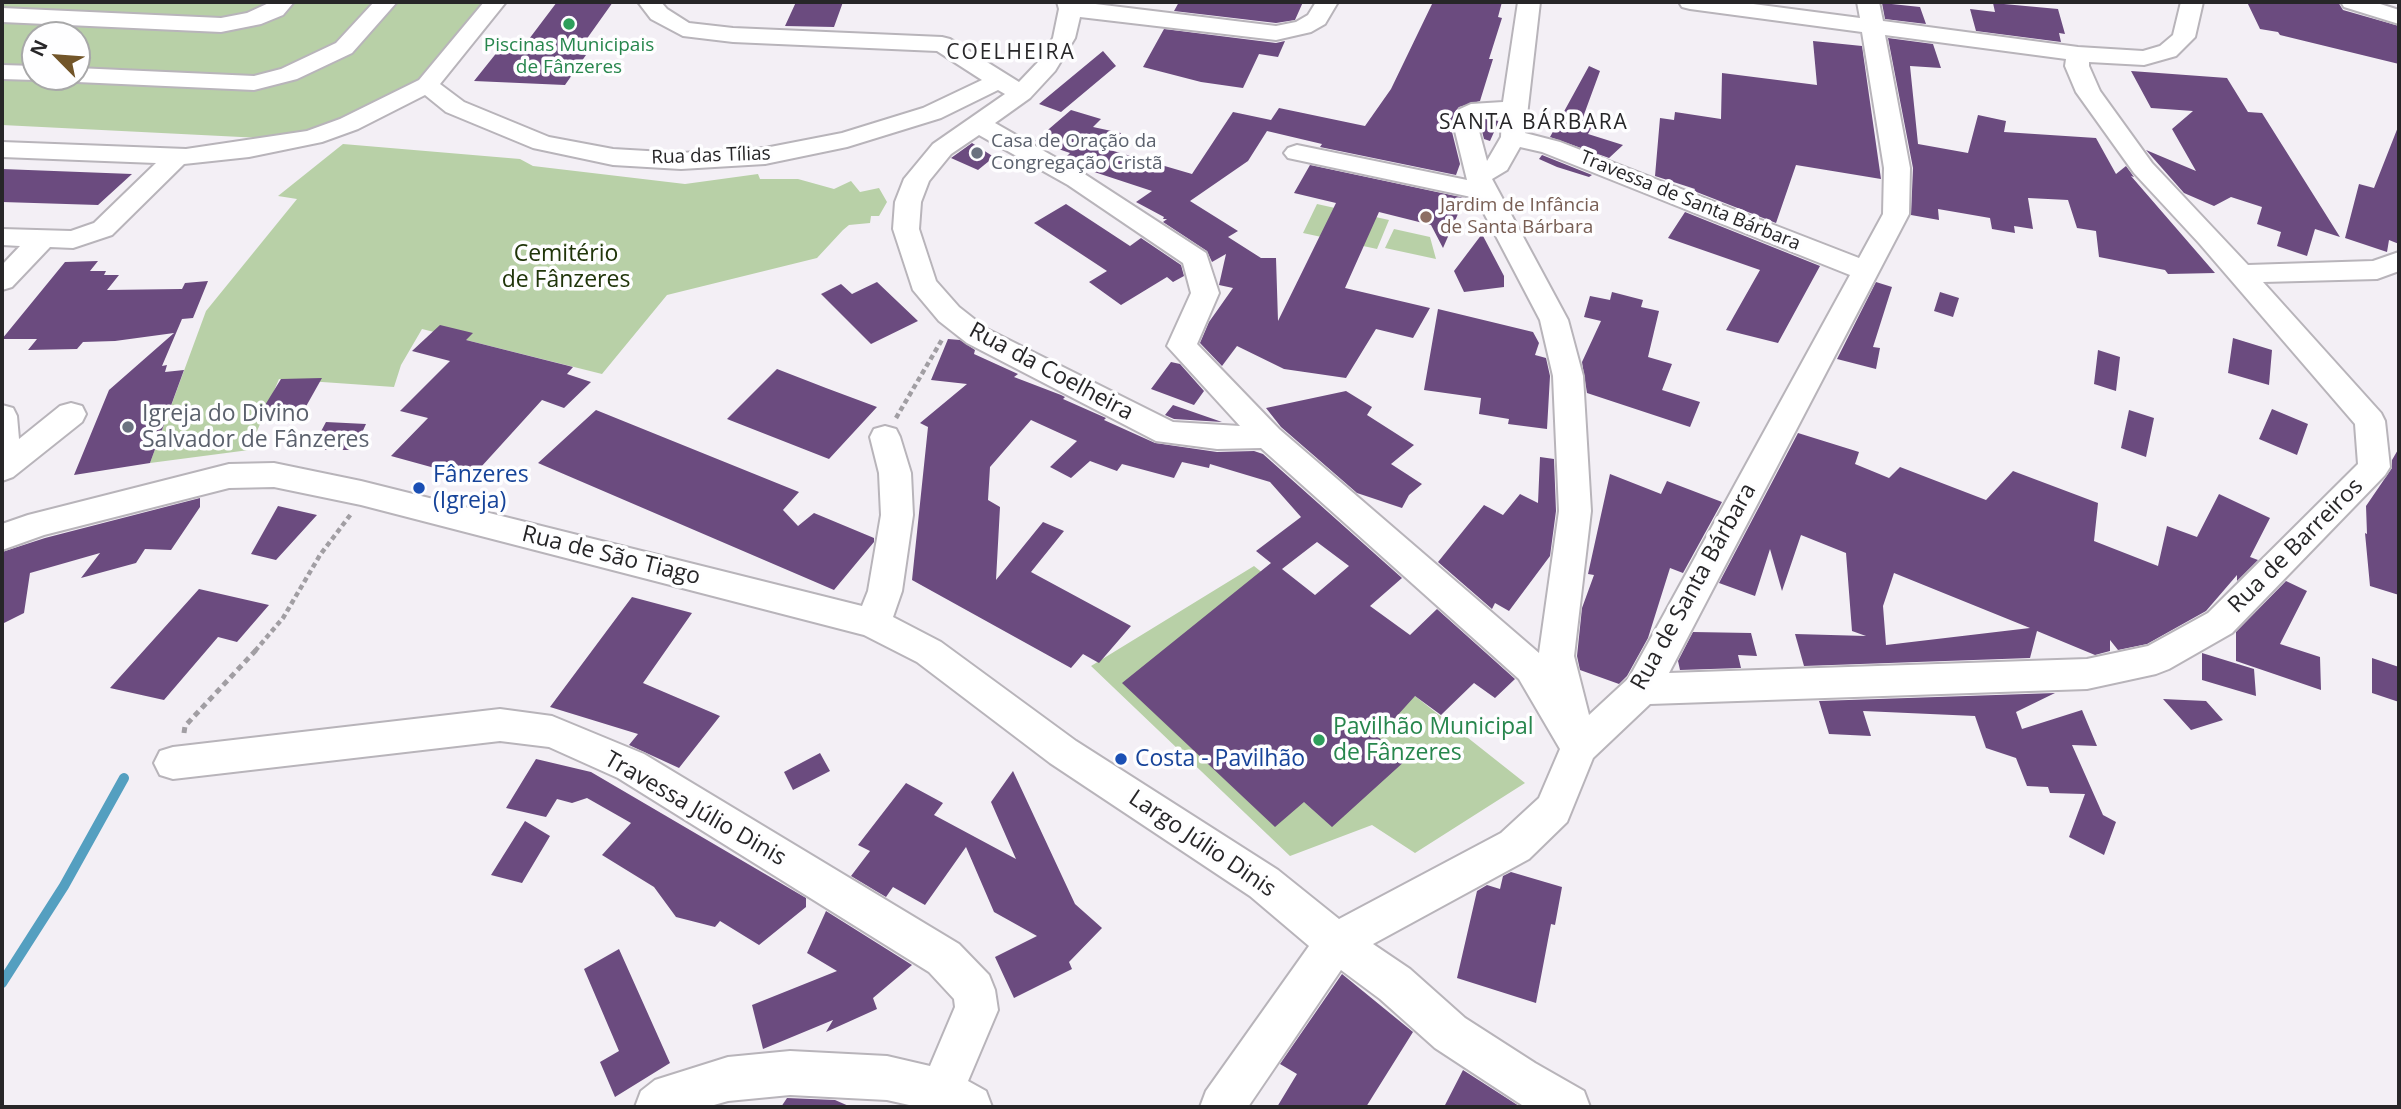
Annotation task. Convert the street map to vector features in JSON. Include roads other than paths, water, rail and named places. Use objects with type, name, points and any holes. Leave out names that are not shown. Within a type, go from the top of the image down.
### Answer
[{"type":"street","points":[[2,15],[221,25],[253,19],[275,10],[283,2]]},
{"type":"street","points":[[91,76],[254,83],[289,74],[344,48],[386,2]]},
{"type":"street","points":[[2,149],[178,156],[249,149],[313,137],[349,124],[427,85],[495,2]]},
{"type":"street","points":[[649,2],[659,14],[683,29],[733,35],[942,44],[1010,87],[1047,66],[1064,38],[1069,5],[1276,33],[1303,27],[1317,19],[1327,2]]},
{"type":"street","points":[[1482,184],[1498,164],[1513,137],[1514,109],[1529,2]]},
{"type":"street","points":[[1690,2],[1869,13],[2078,54],[2144,58],[2168,51],[2184,37],[2192,2]]},
{"type":"street","points":[[2352,2],[2399,17]]},
{"type":"street","name":"Rua de Santa Bárbara","points":[[1222,1107],[1336,942],[1515,846],[1553,810],[1578,748],[1642,689],[1896,214],[1897,168],[1869,13]]},
{"type":"street","name":"Rua de Barreiros","points":[[1642,689],[2087,674],[2156,659],[2220,623],[2374,467],[2370,421],[2241,274],[2143,168],[2088,92],[2077,66],[2078,54]]},
{"type":"street","points":[[2,72],[21,73]]},
{"type":"street","name":"Rua das Tílias","points":[[427,85],[455,107],[542,143],[613,158],[681,162],[765,156],[847,140],[1010,87]]},
{"type":"street","name":"Rua da Coelheira","points":[[1010,87],[978,124],[942,149],[917,179],[908,202],[906,229],[923,284],[955,319],[977,336],[1167,433],[1217,438],[1268,437]]},
{"type":"street","points":[[1514,109],[1480,109],[1469,114],[1466,127],[1482,184],[1553,320],[1568,376],[1574,511],[1556,656],[1578,748]]},
{"type":"street","points":[[978,124],[1077,180],[1196,259],[1205,293],[1182,345],[1268,437],[1532,669],[1578,748]]},
{"type":"street","name":"Travessa de Santa Bárbara","points":[[1513,137],[1551,147],[1865,271]]},
{"type":"street","points":[[1297,153],[1482,184]]},
{"type":"street","points":[[2,237],[73,240],[103,229],[178,156]]},
{"type":"street","points":[[2,281],[44,238]]},
{"type":"street","points":[[2241,274],[2377,270],[2399,261]]},
{"type":"street","points":[[2,469],[65,412],[26,434],[19,436],[3,432]]},
{"type":"street","points":[[873,623],[885,591],[897,515],[895,473],[885,437]]},
{"type":"street","name":"Rua de São Tiago","points":[[2,537],[40,524],[229,476],[274,475],[367,494],[873,623],[929,652],[1063,752]]},
{"type":"street","name":"Travessa Júlio Dinis","points":[[177,762],[500,725],[552,732],[631,766],[944,958],[974,990],[977,1010],[962,1038],[956,1099]]},
{"type":"street","name":"Largo Júlio Dinis","points":[[1063,752],[1264,883],[1336,942],[1395,984],[1450,1033],[1519,1079],[1568,1107]]},
{"type":"street","points":[[657,1107],[671,1096],[728,1079],[790,1073],[887,1078],[956,1099]]},
{"type":"waterway","points":[[2,983],[64,886],[124,778]]},
{"type":"place","name":"Piscinas Municipais de Fânzeres","points":[[569,24]]},
{"type":"place","name":"Casa de Oração da Congregação Cristã","points":[[977,153]]},
{"type":"place","name":"Jardim de Infância de Santa Bárbara","points":[[1426,217]]},
{"type":"place","name":"Igreja do Divino Salvador de Fânzeres","points":[[128,427]]},
{"type":"place","name":"Fânzeres (Igreja)","points":[[419,488]]},
{"type":"place","name":"Pavilhão Municipal de Fânzeres","points":[[1319,740]]},
{"type":"place","name":"Costa - Pavilhão","points":[[1121,759]]},
{"type":"district","name":"COELHEIRA","points":[[1011,53]]},
{"type":"district","name":"SANTA BÁRBARA","points":[[1534,123]]},
{"type":"park label","name":"Cemitério de Fânzeres","points":[[566,267]]}]
